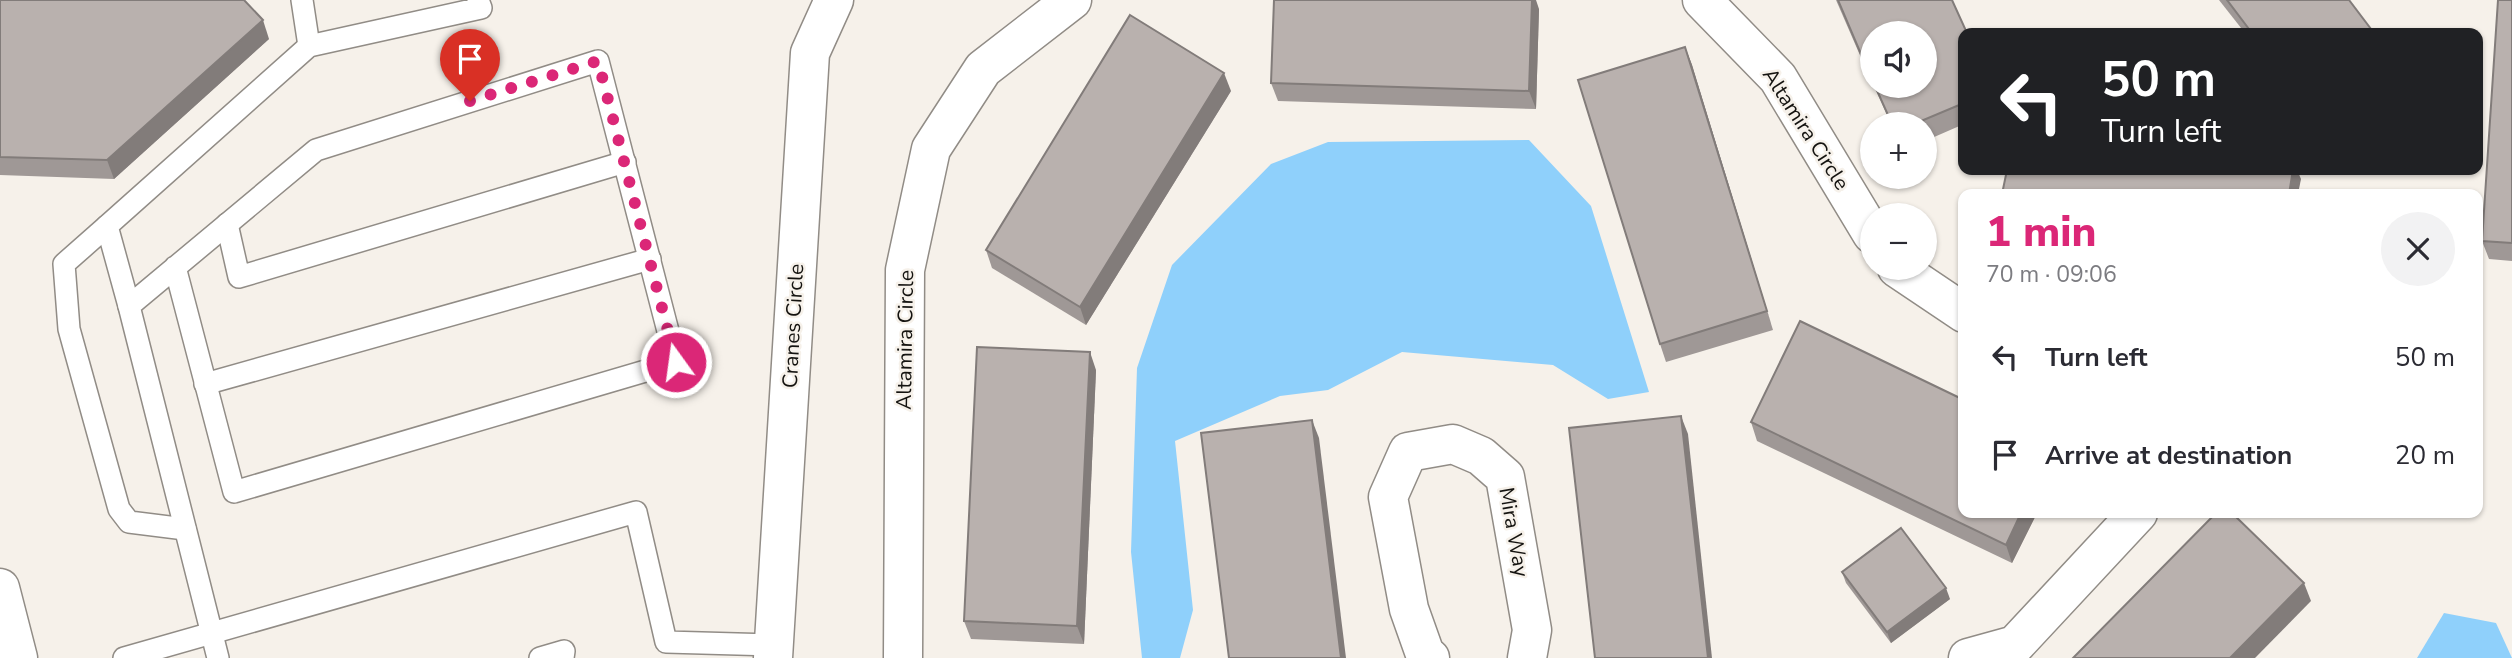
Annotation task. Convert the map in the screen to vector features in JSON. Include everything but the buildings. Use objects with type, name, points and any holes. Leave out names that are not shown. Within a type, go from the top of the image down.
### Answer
[{"type":"street","name":"Cranes Circle","points":[[773,652],[810,52],[834,0]]},
{"type":"street","name":"Altamira Circle","points":[[904,658],[905,270],[931,149],[983,69],[1072,0]]},
{"type":"street","name":"Altamira Circle","points":[[1702,0],[1778,78],[1860,214]]},
{"type":"street","points":[[1915,280],[1958,309]]},
{"type":"street","name":"Mira Way","points":[[1430,658],[1424,654],[1409,609],[1388,497],[1408,452],[1453,444],[1481,456],[1505,477],[1532,630],[1527,658]]},
{"type":"street","points":[[1968,658],[2015,645],[2133,518]]},
{"type":"street","points":[[0,588],[19,658]]},
{"type":"lane","points":[[302,0],[309,46]]},
{"type":"lane","points":[[184,529],[129,522],[119,509],[69,329],[64,264],[309,46],[481,8],[478,0]]},
{"type":"lane","points":[[128,306],[175,267],[227,224],[316,150],[598,61],[676,362],[234,492],[175,267]]},
{"type":"lane","points":[[227,224],[239,277],[625,163]]},
{"type":"lane","points":[[107,226],[218,658]]},
{"type":"lane","points":[[205,384],[650,259]]},
{"type":"lane","points":[[124,658],[636,512],[665,650],[773,652]]},
{"type":"lane","points":[[540,658],[564,651],[563,658]]},
{"type":"water","points":[[1529,140],[1591,206],[1649,392],[1608,399],[1553,365],[1402,352],[1328,390],[1280,396],[1175,441],[1193,610],[1180,658],[1142,658],[1131,552],[1137,368],[1172,265],[1271,164],[1328,142]]},
{"type":"water","points":[[2444,613],[2496,623],[2512,658],[2417,658]]},
{"type":"route","points":[[470,101],[598,61],[676,362]]}]
